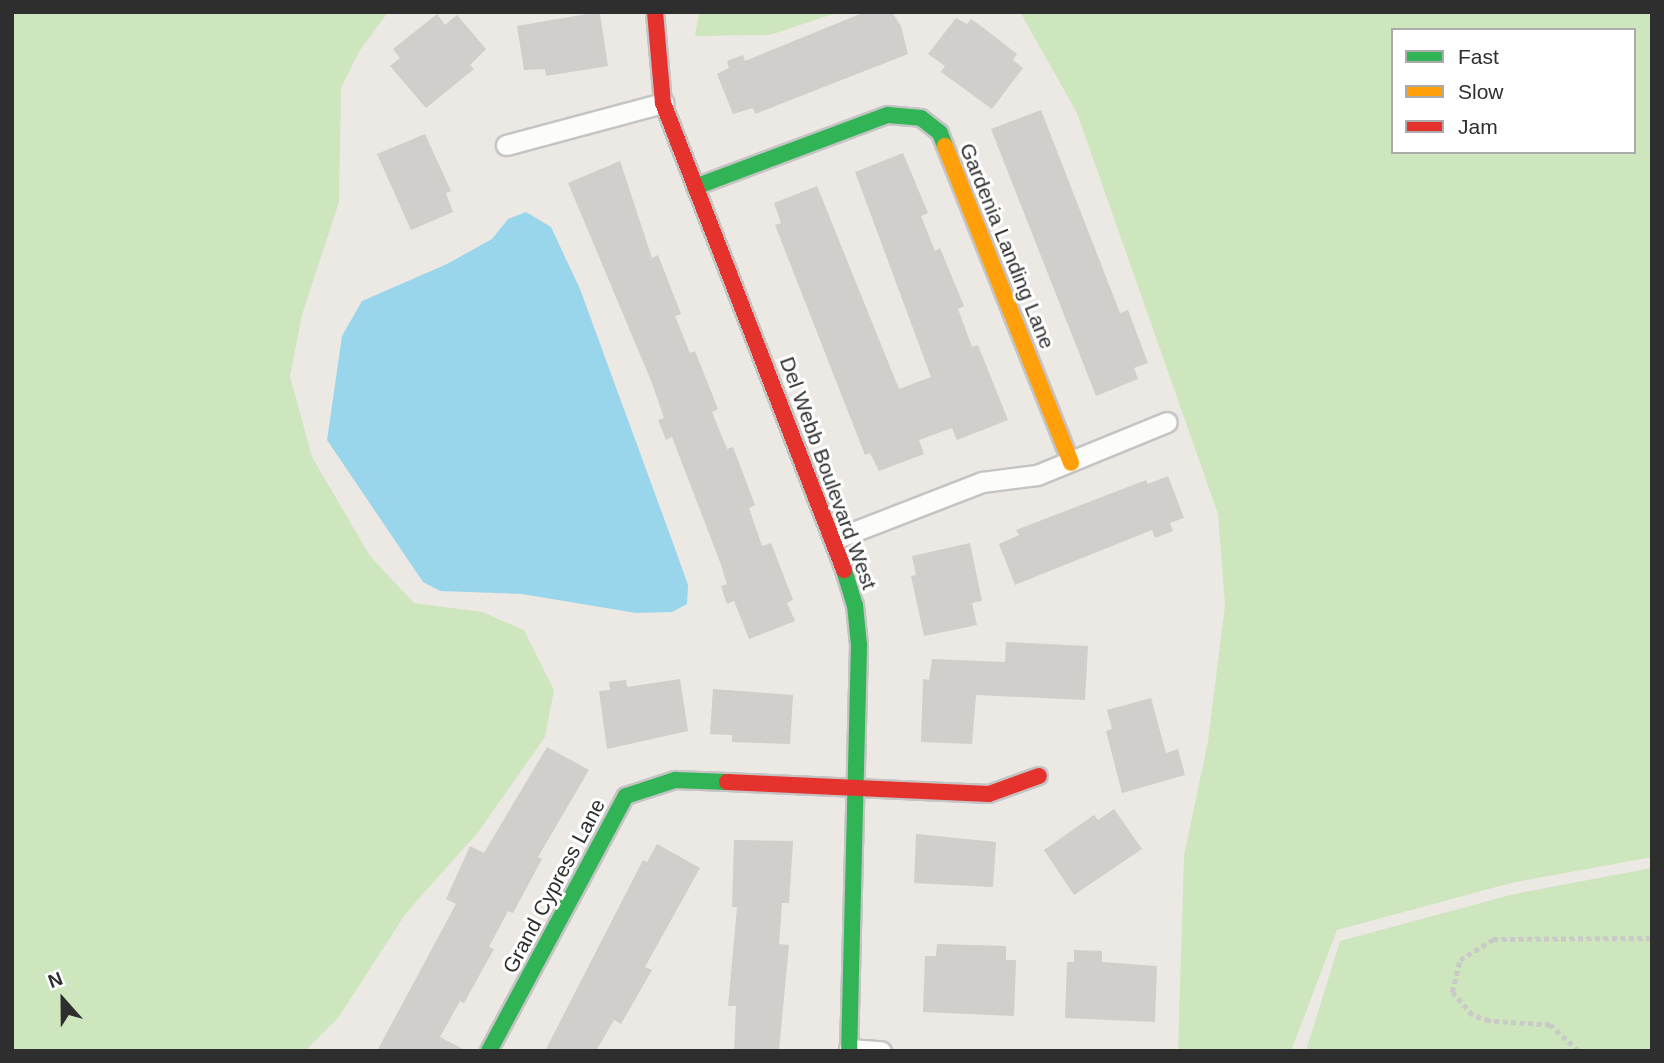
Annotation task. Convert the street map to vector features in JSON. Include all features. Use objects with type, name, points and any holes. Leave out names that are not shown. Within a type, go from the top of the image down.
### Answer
[{"type":"street","name":"Del Webb Boulevard West","points":[[655,12],[654,50],[663,103],[835,540],[855,605],[859,645],[849,1050]]},
{"type":"street","points":[[506,145],[663,103]]},
{"type":"street","name":"Gardenia Landing Lane","points":[[695,187],[888,115],[921,118],[940,133],[1071,463]]},
{"type":"street","points":[[835,540],[982,482],[1037,475],[1071,463],[1167,422]]},
{"type":"street","name":"Grand Cypress Lane","points":[[489,1051],[626,796],[676,780],[854,792],[989,794],[1039,776]]},
{"type":"street","points":[[849,1050],[881,1051]]},
{"type":"path","points":[[1578,1051],[1550,1025],[1489,1021],[1472,1014],[1452,992],[1460,960],[1493,939],[1652,938]]},
{"type":"green space","points":[[12,12],[393,12],[386,15],[360,50],[341,88],[339,202],[302,315],[290,376],[312,457],[370,556],[414,603],[482,612],[524,630],[554,690],[545,737],[479,831],[406,913],[338,1018],[305,1051],[12,1051]]},
{"type":"green space","points":[[699,12],[839,12],[770,35],[695,36]]},
{"type":"green space","points":[[1020,12],[1652,12],[1652,857],[1511,883],[1337,930],[1291,1051],[1178,1051],[1184,856],[1208,741],[1225,605],[1218,514],[1077,113]]},
{"type":"green space","points":[[1652,868],[1652,1051],[1306,1051],[1340,941],[1514,894]]},
{"type":"water","points":[[526,212],[551,227],[580,289],[673,543],[688,585],[687,604],[672,612],[636,613],[522,594],[440,591],[423,582],[327,440],[342,336],[362,301],[447,264],[492,239],[508,219]]},
{"type":"building","points":[[865,12],[892,12],[901,26],[908,54],[755,114],[753,108],[733,114],[717,74],[729,68],[727,61],[743,55],[745,61]]},
{"type":"building","points":[[437,14],[445,25],[457,15],[486,49],[470,65],[474,69],[426,108],[390,66],[400,58],[393,49]]},
{"type":"building","points":[[600,14],[608,66],[546,76],[545,69],[524,70],[517,26]]},
{"type":"building","points":[[956,18],[967,24],[971,19],[985,29],[1017,54],[1013,60],[1023,68],[992,109],[941,72],[945,66],[928,54]]},
{"type":"building","points":[[1041,110],[1120,313],[1128,310],[1148,363],[1134,368],[1138,379],[1096,396],[991,129]]},
{"type":"building","points":[[425,134],[451,191],[446,193],[453,212],[411,230],[377,154]]},
{"type":"building","points":[[903,153],[928,213],[921,216],[935,251],[940,248],[964,306],[958,309],[972,347],[978,345],[1008,420],[957,440],[952,428],[919,440],[924,454],[879,471],[870,453],[865,455],[775,225],[781,223],[774,203],[817,186],[899,389],[931,377],[855,172]]},
{"type":"building","points":[[620,161],[652,258],[658,255],[681,314],[675,316],[690,353],[695,351],[718,409],[712,412],[727,449],[733,447],[755,505],[749,508],[762,546],[771,543],[793,600],[787,603],[795,621],[749,639],[734,601],[727,604],[721,586],[727,584],[720,562],[672,437],[666,440],[658,420],[664,418],[652,383],[568,183]]},
{"type":"building","points":[[1168,476],[1184,518],[1170,523],[1173,531],[1155,538],[1152,530],[1015,585],[999,544],[1019,535],[1016,530],[1146,480],[1148,484]]},
{"type":"building","points":[[970,543],[982,601],[972,603],[977,625],[924,636],[911,576],[916,575],[912,556]]},
{"type":"building","points":[[1006,642],[1088,646],[1085,700],[976,695],[972,744],[921,742],[923,679],[929,680],[932,659],[1005,662]]},
{"type":"building","points":[[680,679],[688,731],[607,749],[599,691],[610,690],[609,682],[626,680],[627,687]]},
{"type":"building","points":[[713,689],[793,695],[790,744],[732,742],[732,735],[710,734]]},
{"type":"building","points":[[1151,698],[1166,753],[1178,749],[1185,775],[1122,793],[1106,731],[1112,729],[1107,710]]},
{"type":"building","points":[[547,747],[589,770],[538,857],[542,859],[513,913],[508,911],[489,947],[494,949],[464,1003],[460,1001],[440,1037],[467,1051],[377,1051],[456,904],[446,899],[470,846],[484,853]]},
{"type":"building","points":[[1114,809],[1142,849],[1074,895],[1044,850],[1094,815],[1098,820]]},
{"type":"building","points":[[916,834],[996,842],[993,887],[914,883]]},
{"type":"building","points":[[734,840],[793,841],[789,903],[782,903],[779,944],[789,945],[779,1051],[734,1051],[736,1006],[728,1006],[737,907],[732,907]]},
{"type":"building","points":[[657,844],[700,868],[645,967],[652,970],[621,1024],[614,1020],[596,1051],[545,1051],[643,860],[647,862]]},
{"type":"building","points":[[937,944],[1006,946],[1006,960],[1016,960],[1014,1016],[923,1012],[925,956],[936,956]]},
{"type":"building","points":[[1074,950],[1102,951],[1102,962],[1157,966],[1155,1022],[1065,1018],[1067,962],[1074,962]]},
{"type":"traffic: fast","points":[[695,187],[888,115],[921,118],[940,133],[945,146]]},
{"type":"traffic: fast","points":[[844,570],[855,605],[859,645],[849,1051]]},
{"type":"traffic: fast","points":[[489,1051],[626,796],[675,780],[727,782]]},
{"type":"traffic: slow","points":[[945,146],[1071,463]]},
{"type":"traffic: jam","points":[[655,12],[663,103],[844,570]]},
{"type":"traffic: jam","points":[[727,782],[989,794],[1039,776]]}]
